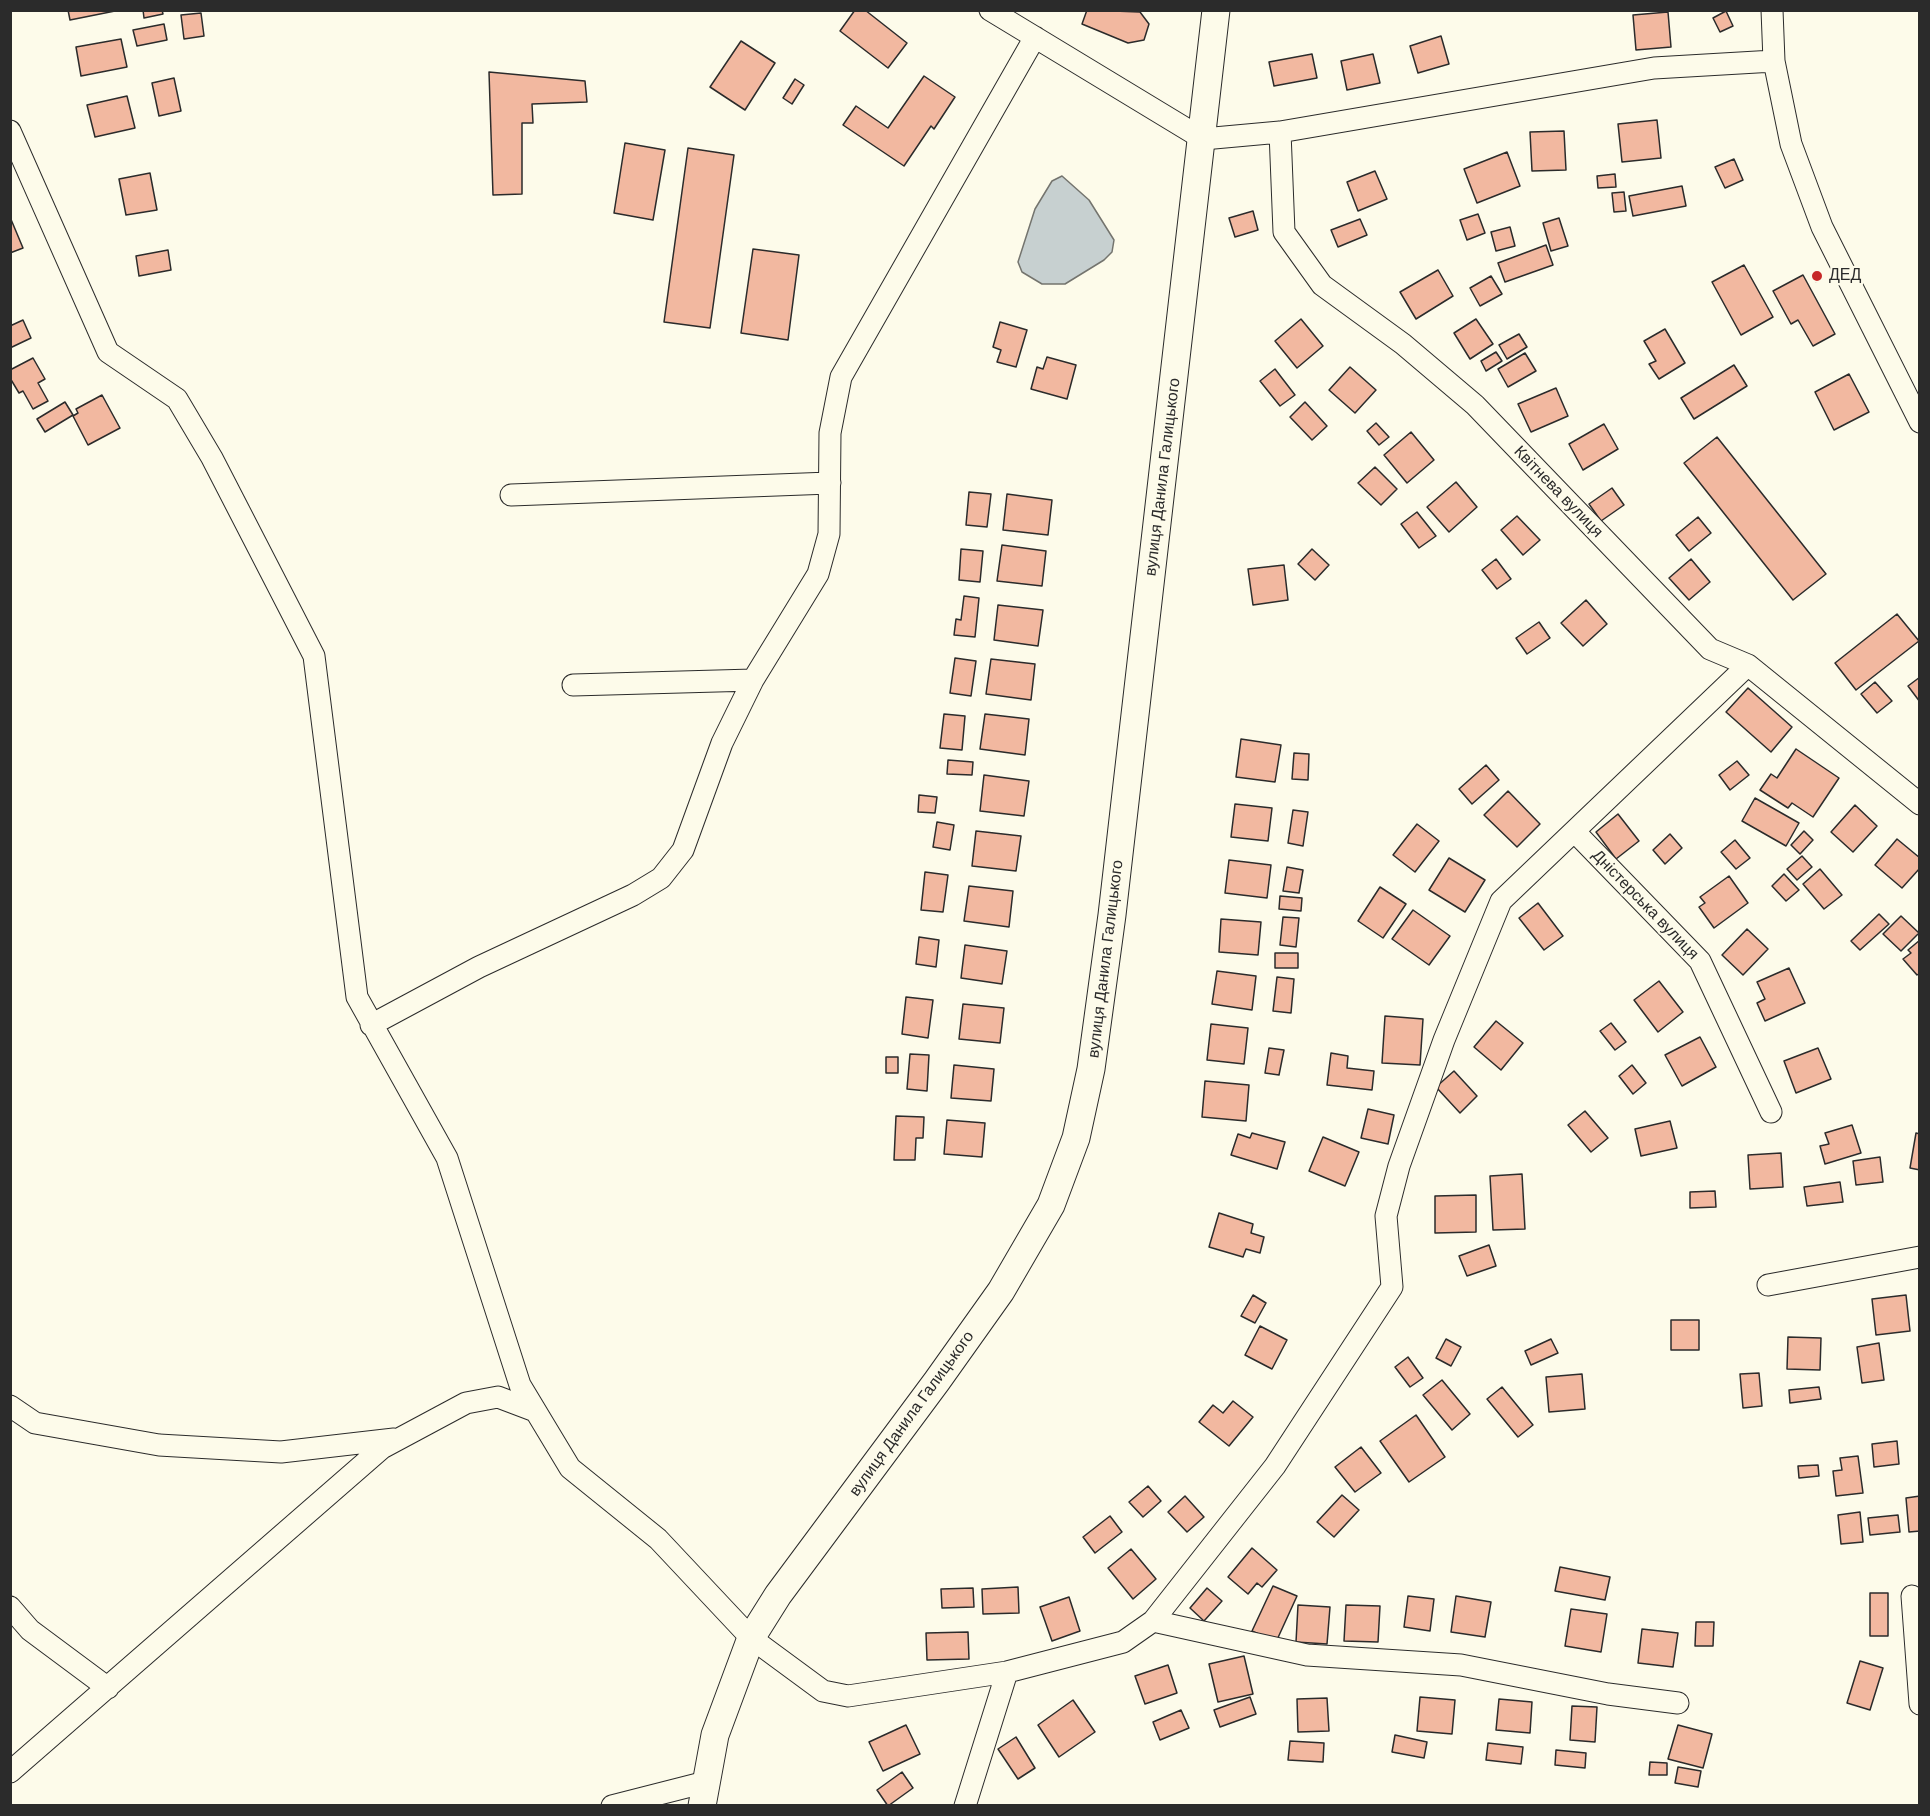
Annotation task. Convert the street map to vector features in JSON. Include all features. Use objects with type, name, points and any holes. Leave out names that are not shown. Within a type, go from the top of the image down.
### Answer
[{"type":"main road","name":"вулиця Данила Галицького","points":[[704,1794],[715,1735],[751,1638],[778,1595],[1001,1291],[1051,1205],[1076,1138],[1091,1069],[1112,915],[1203,139],[1216,10]]},
{"type":"street","points":[[990,10],[1203,139],[1280,132],[1654,68],[1774,61]]},
{"type":"street","points":[[1772,10],[1774,61],[1791,144],[1822,227],[1920,422]]},
{"type":"street","points":[[371,1025],[479,967],[633,895],[661,878],[683,850],[722,743],[753,680],[818,574],[829,534],[830,433],[841,377],[1035,38]]},
{"type":"street","points":[[10,131],[108,352],[177,399],[212,458],[315,656],[357,997],[447,1158],[520,1386],[570,1468],[658,1539],[751,1638],[823,1691],[848,1695],[1007,1672],[1123,1642],[1153,1622],[1275,1466],[1392,1287],[1386,1216],[1400,1166],[1444,1040],[1501,901],[1748,665]]},
{"type":"street","name":"Квітнева вулиця","points":[[1280,132],[1284,232],[1322,285],[1403,344],[1474,405],[1710,649],[1748,665],[1920,804]]},
{"type":"street","points":[[511,495],[830,483]]},
{"type":"street","points":[[573,685],[753,680]]},
{"type":"street","name":"Дністерська вулиця","points":[[1575,832],[1700,961],[1771,1112]]},
{"type":"street","points":[[1768,1285],[1920,1257]]},
{"type":"street","points":[[10,1772],[382,1448],[466,1403],[498,1397],[535,1411]]},
{"type":"street","points":[[10,1406],[35,1423],[159,1445],[281,1452],[400,1438]]},
{"type":"street","points":[[1912,1596],[1920,1704]]},
{"type":"street","points":[[10,1607],[30,1630],[108,1689]]},
{"type":"street","points":[[1153,1622],[1307,1655],[1461,1665],[1608,1694],[1678,1703]]},
{"type":"street","points":[[965,1806],[1007,1672]]},
{"type":"street","points":[[612,1806],[704,1794]]},
{"type":"shaded area","points":[[1062,176],[1089,200],[1114,240],[1112,252],[1104,260],[1065,284],[1042,284],[1022,272],[1018,262],[1035,209],[1052,181]]},
{"type":"building","points":[[68,10],[115,10],[115,11],[70,20]]},
{"type":"building","points":[[143,10],[162,10],[163,14],[144,18]]},
{"type":"building","points":[[855,10],[865,10],[907,43],[888,68],[840,31]]},
{"type":"building","points":[[1087,10],[1140,12],[1149,24],[1144,40],[1128,43],[1082,24]]},
{"type":"building","points":[[1726,11],[1733,26],[1720,32],[1713,18]]},
{"type":"building","points":[[1668,12],[1671,47],[1636,50],[1633,15]]},
{"type":"building","points":[[201,13],[204,36],[184,39],[181,15]]},
{"type":"building","points":[[164,24],[167,40],[137,46],[133,30]]},
{"type":"building","points":[[1441,36],[1449,64],[1418,73],[1410,46]]},
{"type":"building","points":[[121,39],[127,67],[81,76],[76,47]]},
{"type":"building","points":[[741,41],[775,63],[745,110],[710,87]]},
{"type":"building","points":[[1312,54],[1317,78],[1274,86],[1269,62]]},
{"type":"building","points":[[1373,54],[1380,83],[1347,90],[1341,61]]},
{"type":"building","points":[[489,72],[585,81],[587,102],[532,104],[533,123],[522,123],[522,194],[493,195]]},
{"type":"building","points":[[924,76],[955,97],[934,129],[931,126],[904,166],[843,125],[856,106],[888,128]]},
{"type":"building","points":[[174,78],[181,111],[159,116],[152,83]]},
{"type":"building","points":[[795,79],[804,85],[792,104],[783,98]]},
{"type":"building","points":[[127,96],[135,128],[95,137],[87,105]]},
{"type":"building","points":[[1657,120],[1661,158],[1622,162],[1618,124]]},
{"type":"building","points":[[1564,131],[1566,170],[1532,171],[1530,132]]},
{"type":"building","points":[[625,143],[665,150],[653,220],[614,213]]},
{"type":"building","points":[[688,148],[734,155],[710,328],[664,322]]},
{"type":"building","points":[[1507,152],[1520,186],[1477,203],[1464,169]]},
{"type":"building","points":[[1734,159],[1743,180],[1725,188],[1715,167]]},
{"type":"building","points":[[1375,171],[1387,199],[1358,211],[1347,182]]},
{"type":"building","points":[[150,173],[157,210],[126,215],[119,179]]},
{"type":"building","points":[[1615,174],[1616,187],[1598,188],[1597,176]]},
{"type":"building","points":[[1682,186],[1686,206],[1633,216],[1629,196]]},
{"type":"building","points":[[1624,192],[1626,211],[1614,212],[1612,193]]},
{"type":"building","points":[[1253,211],[1258,230],[1235,237],[1229,218]]},
{"type":"building","points":[[1478,214],[1485,233],[1467,240],[1460,220]]},
{"type":"building","points":[[10,217],[23,248],[10,253]]},
{"type":"building","points":[[1559,218],[1568,246],[1551,251],[1543,223]]},
{"type":"building","points":[[1360,219],[1367,235],[1338,247],[1331,230]]},
{"type":"building","points":[[1510,227],[1515,246],[1496,251],[1491,232]]},
{"type":"building","points":[[1546,245],[1553,265],[1505,282],[1498,263]]},
{"type":"building","points":[[753,249],[799,255],[788,340],[741,333]]},
{"type":"building","points":[[168,250],[171,270],[139,276],[136,256]]},
{"type":"building","points":[[1744,265],[1773,317],[1741,335],[1712,282]]},
{"type":"building","points":[[1438,270],[1453,296],[1416,319],[1400,292]]},
{"type":"building","points":[[1819,272],[1822,279],[1816,282],[1812,275]]},
{"type":"building","points":[[1803,275],[1835,334],[1813,346],[1798,320],[1791,324],[1773,291]]},
{"type":"building","points":[[1491,276],[1502,294],[1480,306],[1470,288]]},
{"type":"building","points":[[1301,319],[1323,346],[1297,368],[1275,341]]},
{"type":"building","points":[[1476,319],[1493,344],[1470,359],[1454,333]]},
{"type":"building","points":[[23,320],[31,338],[10,348],[10,326]]},
{"type":"building","points":[[1000,322],[1027,330],[1016,367],[997,362],[1001,350],[993,347]]},
{"type":"building","points":[[1665,329],[1685,363],[1659,379],[1649,364],[1656,361],[1644,341]]},
{"type":"building","points":[[1519,334],[1527,347],[1507,359],[1499,345]]},
{"type":"building","points":[[1496,352],[1502,361],[1486,371],[1481,361]]},
{"type":"building","points":[[1525,353],[1536,371],[1508,387],[1498,369]]},
{"type":"building","points":[[1047,357],[1076,365],[1067,399],[1031,389],[1037,367],[1043,369]]},
{"type":"building","points":[[33,358],[45,379],[38,383],[48,401],[33,409],[23,391],[19,393],[10,378],[10,370]]},
{"type":"building","points":[[1734,365],[1747,386],[1694,419],[1681,398]]},
{"type":"building","points":[[1350,367],[1376,390],[1355,413],[1329,390]]},
{"type":"building","points":[[1275,369],[1295,395],[1280,406],[1260,381]]},
{"type":"building","points":[[1849,374],[1869,412],[1834,430],[1815,392]]},
{"type":"building","points":[[1556,388],[1568,416],[1531,432],[1518,404]]},
{"type":"building","points":[[102,395],[120,428],[88,445],[73,416],[78,413],[76,409]]},
{"type":"building","points":[[65,402],[73,415],[45,432],[37,419]]},
{"type":"building","points":[[1305,402],[1327,426],[1312,440],[1290,417]]},
{"type":"building","points":[[1376,423],[1389,437],[1379,445],[1367,431]]},
{"type":"building","points":[[1604,424],[1618,449],[1583,470],[1569,444]]},
{"type":"building","points":[[1411,432],[1434,460],[1407,483],[1384,455]]},
{"type":"building","points":[[1717,437],[1826,574],[1793,600],[1684,463]]},
{"type":"building","points":[[1375,467],[1397,489],[1381,505],[1358,483]]},
{"type":"building","points":[[1456,482],[1477,507],[1449,532],[1427,507]]},
{"type":"building","points":[[1612,488],[1624,505],[1601,521],[1589,504]]},
{"type":"building","points":[[969,492],[991,494],[987,527],[966,525]]},
{"type":"building","points":[[1007,494],[1052,500],[1048,535],[1003,530]]},
{"type":"building","points":[[1417,512],[1436,536],[1419,548],[1401,524]]},
{"type":"building","points":[[1517,516],[1540,540],[1523,555],[1501,530]]},
{"type":"building","points":[[1698,517],[1711,533],[1689,551],[1676,535]]},
{"type":"building","points":[[1002,545],[1046,551],[1042,586],[997,581]]},
{"type":"building","points":[[961,549],[983,551],[980,582],[959,580]]},
{"type":"building","points":[[1312,549],[1329,565],[1315,580],[1298,564]]},
{"type":"building","points":[[1496,559],[1511,579],[1497,589],[1482,570]]},
{"type":"building","points":[[1691,559],[1710,582],[1689,600],[1669,578]]},
{"type":"building","points":[[1284,565],[1288,600],[1253,605],[1248,569]]},
{"type":"building","points":[[964,596],[979,598],[975,637],[954,635],[956,619],[961,620]]},
{"type":"building","points":[[1586,600],[1607,624],[1583,646],[1561,623]]},
{"type":"building","points":[[998,605],[1043,610],[1038,646],[994,640]]},
{"type":"building","points":[[1897,614],[1919,641],[1856,690],[1835,663]]},
{"type":"building","points":[[1539,622],[1550,638],[1527,654],[1516,638]]},
{"type":"building","points":[[955,658],[976,661],[971,696],[950,693]]},
{"type":"building","points":[[991,659],[1035,664],[1031,700],[986,694]]},
{"type":"building","points":[[1920,677],[1920,702],[1908,686]]},
{"type":"building","points":[[1875,682],[1892,701],[1877,713],[1861,694]]},
{"type":"building","points":[[1748,688],[1792,727],[1771,752],[1726,712]]},
{"type":"building","points":[[944,714],[965,716],[962,750],[940,748]]},
{"type":"building","points":[[985,714],[1029,719],[1025,755],[980,749]]},
{"type":"building","points":[[1241,739],[1281,745],[1275,782],[1236,777]]},
{"type":"building","points":[[1796,749],[1839,778],[1813,817],[1792,803],[1788,808],[1760,790],[1771,774],[1777,778]]},
{"type":"building","points":[[1294,753],[1309,754],[1308,780],[1292,779]]},
{"type":"building","points":[[948,760],[973,762],[972,775],[947,774]]},
{"type":"building","points":[[1737,761],[1749,775],[1730,790],[1719,775]]},
{"type":"building","points":[[1486,765],[1499,780],[1472,804],[1459,789]]},
{"type":"building","points":[[984,775],[1029,781],[1024,816],[980,811]]},
{"type":"building","points":[[1508,791],[1540,824],[1517,847],[1484,815]]},
{"type":"building","points":[[919,795],[937,797],[935,813],[918,812]]},
{"type":"building","points":[[1755,798],[1799,823],[1786,846],[1742,821]]},
{"type":"building","points":[[1235,804],[1272,808],[1268,841],[1231,837]]},
{"type":"building","points":[[1855,805],[1877,826],[1853,852],[1831,832]]},
{"type":"building","points":[[1293,810],[1308,812],[1303,846],[1288,843]]},
{"type":"building","points":[[1618,814],[1639,841],[1616,859],[1596,832]]},
{"type":"building","points":[[937,822],[954,825],[950,850],[933,847]]},
{"type":"building","points":[[1417,824],[1439,841],[1415,872],[1393,855]]},
{"type":"building","points":[[976,831],[1021,836],[1016,871],[972,866]]},
{"type":"building","points":[[1804,831],[1813,840],[1800,854],[1791,845]]},
{"type":"building","points":[[1670,834],[1682,848],[1665,864],[1653,850]]},
{"type":"building","points":[[1897,839],[1920,858],[1920,868],[1902,888],[1875,865]]},
{"type":"building","points":[[1735,840],[1750,858],[1736,869],[1721,852]]},
{"type":"building","points":[[1802,856],[1812,867],[1797,880],[1787,869]]},
{"type":"building","points":[[1449,858],[1485,880],[1465,912],[1429,890]]},
{"type":"building","points":[[1229,860],[1271,865],[1267,898],[1225,893]]},
{"type":"building","points":[[1287,867],[1303,870],[1299,893],[1283,891]]},
{"type":"building","points":[[1820,869],[1842,895],[1824,909],[1803,884]]},
{"type":"building","points":[[925,872],[948,875],[943,912],[921,910]]},
{"type":"building","points":[[1784,874],[1799,890],[1786,901],[1772,886]]},
{"type":"building","points":[[1729,876],[1748,903],[1714,928],[1699,907],[1705,903],[1700,897]]},
{"type":"building","points":[[969,886],[1013,891],[1009,927],[964,921]]},
{"type":"building","points":[[1380,887],[1406,904],[1383,938],[1358,921]]},
{"type":"building","points":[[1280,896],[1302,898],[1301,911],[1279,909]]},
{"type":"building","points":[[1538,903],[1563,936],[1544,950],[1519,918]]},
{"type":"building","points":[[1413,910],[1450,936],[1429,965],[1392,939]]},
{"type":"building","points":[[1879,914],[1889,924],[1860,950],[1851,941]]},
{"type":"building","points":[[1901,916],[1919,933],[1901,951],[1883,934]]},
{"type":"building","points":[[1283,917],[1299,918],[1296,947],[1280,945]]},
{"type":"building","points":[[1221,919],[1261,922],[1258,955],[1219,952]]},
{"type":"building","points":[[1747,929],[1768,949],[1743,975],[1722,955]]},
{"type":"building","points":[[919,937],[939,940],[936,967],[916,964]]},
{"type":"building","points":[[1920,940],[1920,973],[1917,975],[1903,959],[1911,953],[1908,950]]},
{"type":"building","points":[[965,945],[1007,951],[1002,984],[961,978]]},
{"type":"building","points":[[1275,953],[1298,953],[1298,968],[1275,968]]},
{"type":"building","points":[[1789,968],[1805,1003],[1765,1021],[1757,1003],[1765,999],[1757,982]]},
{"type":"building","points":[[1217,971],[1256,976],[1252,1010],[1212,1004]]},
{"type":"building","points":[[1277,977],[1294,979],[1291,1013],[1273,1011]]},
{"type":"building","points":[[1659,981],[1683,1012],[1658,1032],[1634,1000]]},
{"type":"building","points":[[906,997],[933,1000],[928,1038],[902,1034]]},
{"type":"building","points":[[963,1004],[1004,1008],[1000,1043],[959,1039]]},
{"type":"building","points":[[1385,1016],[1423,1019],[1420,1065],[1382,1063]]},
{"type":"building","points":[[1496,1021],[1523,1043],[1501,1070],[1474,1047]]},
{"type":"building","points":[[1611,1023],[1626,1042],[1615,1050],[1600,1031]]},
{"type":"building","points":[[1211,1024],[1248,1028],[1244,1064],[1207,1060]]},
{"type":"building","points":[[1700,1037],[1716,1067],[1682,1086],[1665,1055]]},
{"type":"building","points":[[1269,1048],[1284,1050],[1279,1075],[1265,1073]]},
{"type":"building","points":[[1818,1048],[1831,1079],[1796,1093],[1784,1061]]},
{"type":"building","points":[[1331,1053],[1348,1056],[1347,1068],[1374,1071],[1372,1090],[1327,1085]]},
{"type":"building","points":[[910,1054],[929,1055],[927,1091],[907,1089]]},
{"type":"building","points":[[886,1057],[898,1057],[898,1073],[886,1073]]},
{"type":"building","points":[[954,1065],[994,1069],[991,1101],[951,1098]]},
{"type":"building","points":[[1632,1065],[1646,1083],[1633,1094],[1619,1076]]},
{"type":"building","points":[[1454,1071],[1477,1096],[1460,1113],[1436,1087]]},
{"type":"building","points":[[1205,1081],[1249,1085],[1246,1121],[1202,1117]]},
{"type":"building","points":[[1368,1109],[1394,1115],[1388,1144],[1361,1138]]},
{"type":"building","points":[[1585,1111],[1608,1138],[1591,1152],[1568,1125]]},
{"type":"building","points":[[896,1116],[924,1117],[923,1138],[916,1138],[915,1160],[894,1160]]},
{"type":"building","points":[[947,1120],[985,1123],[982,1157],[944,1154]]},
{"type":"building","points":[[1670,1121],[1677,1148],[1641,1156],[1635,1129]]},
{"type":"building","points":[[1852,1125],[1861,1153],[1825,1164],[1820,1146],[1829,1144],[1825,1133]]},
{"type":"building","points":[[1252,1133],[1285,1142],[1277,1169],[1231,1155],[1238,1134],[1250,1138]]},
{"type":"building","points":[[1916,1133],[1920,1134],[1920,1170],[1910,1168]]},
{"type":"building","points":[[1323,1137],[1359,1152],[1345,1186],[1309,1171]]},
{"type":"building","points":[[1781,1153],[1783,1187],[1750,1189],[1748,1155]]},
{"type":"building","points":[[1880,1157],[1883,1182],[1856,1185],[1853,1161]]},
{"type":"building","points":[[1522,1174],[1525,1229],[1493,1230],[1490,1176]]},
{"type":"building","points":[[1840,1182],[1843,1202],[1807,1206],[1804,1187]]},
{"type":"building","points":[[1715,1191],[1716,1207],[1690,1208],[1690,1192]]},
{"type":"building","points":[[1476,1195],[1476,1232],[1435,1233],[1435,1196]]},
{"type":"building","points":[[1219,1213],[1253,1224],[1251,1233],[1264,1237],[1260,1253],[1246,1249],[1243,1257],[1209,1247]]},
{"type":"building","points":[[1489,1245],[1496,1266],[1467,1276],[1459,1256]]},
{"type":"building","points":[[1253,1295],[1266,1303],[1255,1323],[1241,1316]]},
{"type":"building","points":[[1906,1295],[1910,1331],[1876,1335],[1872,1299]]},
{"type":"building","points":[[1671,1320],[1699,1320],[1699,1350],[1671,1350]]},
{"type":"building","points":[[1260,1326],[1287,1340],[1272,1369],[1245,1355]]},
{"type":"building","points":[[1788,1337],[1821,1338],[1820,1370],[1787,1369]]},
{"type":"building","points":[[1446,1339],[1461,1347],[1451,1366],[1436,1358]]},
{"type":"building","points":[[1551,1339],[1558,1353],[1531,1365],[1525,1351]]},
{"type":"building","points":[[1879,1343],[1884,1380],[1862,1383],[1857,1347]]},
{"type":"building","points":[[1408,1357],[1423,1378],[1410,1387],[1395,1367]]},
{"type":"building","points":[[1759,1373],[1762,1406],[1743,1408],[1740,1374]]},
{"type":"building","points":[[1582,1374],[1585,1409],[1549,1412],[1546,1377]]},
{"type":"building","points":[[1442,1380],[1470,1414],[1452,1430],[1423,1395]]},
{"type":"building","points":[[1502,1387],[1533,1425],[1518,1437],[1487,1399]]},
{"type":"building","points":[[1819,1387],[1821,1399],[1790,1403],[1789,1390]]},
{"type":"building","points":[[1233,1401],[1253,1417],[1229,1446],[1199,1422],[1213,1405],[1223,1413]]},
{"type":"building","points":[[1416,1415],[1445,1457],[1409,1482],[1380,1441]]},
{"type":"building","points":[[1897,1441],[1899,1464],[1874,1467],[1872,1444]]},
{"type":"building","points":[[1361,1447],[1381,1473],[1355,1492],[1335,1467]]},
{"type":"building","points":[[1858,1456],[1863,1493],[1836,1496],[1833,1471],[1842,1470],[1840,1458]]},
{"type":"building","points":[[1818,1465],[1819,1476],[1799,1478],[1798,1466]]},
{"type":"building","points":[[1148,1486],[1161,1501],[1143,1517],[1129,1502]]},
{"type":"building","points":[[1342,1495],[1359,1510],[1334,1537],[1317,1522]]},
{"type":"building","points":[[1185,1496],[1204,1517],[1187,1532],[1168,1512]]},
{"type":"building","points":[[1920,1496],[1920,1531],[1909,1532],[1906,1498]]},
{"type":"building","points":[[1860,1512],[1863,1542],[1841,1544],[1838,1515]]},
{"type":"building","points":[[1898,1515],[1900,1532],[1870,1535],[1868,1518]]},
{"type":"building","points":[[1110,1516],[1122,1532],[1095,1553],[1083,1537]]},
{"type":"building","points":[[1252,1548],[1277,1570],[1262,1587],[1257,1583],[1248,1594],[1228,1577]]},
{"type":"building","points":[[1131,1549],[1156,1579],[1133,1599],[1108,1568]]},
{"type":"building","points":[[1560,1567],[1610,1577],[1605,1600],[1555,1591]]},
{"type":"building","points":[[1273,1586],[1297,1596],[1276,1642],[1252,1631]]},
{"type":"building","points":[[1018,1587],[1019,1613],[983,1614],[982,1589]]},
{"type":"building","points":[[973,1588],[974,1607],[942,1608],[941,1589]]},
{"type":"building","points":[[1207,1588],[1222,1601],[1204,1621],[1190,1608]]},
{"type":"building","points":[[1870,1593],[1888,1593],[1888,1636],[1870,1636]]},
{"type":"building","points":[[1408,1596],[1434,1599],[1430,1631],[1404,1627]]},
{"type":"building","points":[[1456,1596],[1491,1602],[1485,1637],[1451,1632]]},
{"type":"building","points":[[1069,1597],[1080,1631],[1052,1641],[1040,1607]]},
{"type":"building","points":[[1298,1605],[1330,1607],[1327,1644],[1296,1642]]},
{"type":"building","points":[[1346,1605],[1380,1606],[1378,1642],[1344,1641]]},
{"type":"building","points":[[1571,1609],[1607,1614],[1601,1652],[1565,1646]]},
{"type":"building","points":[[1696,1622],[1714,1622],[1713,1646],[1695,1646]]},
{"type":"building","points":[[1642,1629],[1678,1633],[1673,1667],[1638,1663]]},
{"type":"building","points":[[968,1632],[969,1659],[927,1660],[926,1633]]},
{"type":"building","points":[[1244,1656],[1253,1694],[1218,1702],[1209,1664]]},
{"type":"building","points":[[1860,1661],[1883,1668],[1870,1710],[1847,1703]]},
{"type":"building","points":[[1168,1665],[1177,1693],[1145,1704],[1135,1676]]},
{"type":"building","points":[[1250,1697],[1256,1714],[1220,1727],[1214,1710]]},
{"type":"building","points":[[1420,1697],[1455,1700],[1452,1734],[1417,1731]]},
{"type":"building","points":[[1327,1698],[1329,1731],[1298,1732],[1297,1699]]},
{"type":"building","points":[[1499,1699],[1532,1702],[1530,1733],[1496,1730]]},
{"type":"building","points":[[1073,1700],[1095,1732],[1059,1757],[1038,1725]]},
{"type":"building","points":[[1572,1706],[1597,1707],[1595,1742],[1570,1740]]},
{"type":"building","points":[[1181,1710],[1189,1728],[1160,1740],[1153,1722]]},
{"type":"building","points":[[906,1725],[920,1754],[883,1771],[869,1742]]},
{"type":"building","points":[[1678,1725],[1712,1734],[1703,1768],[1668,1759]]},
{"type":"building","points":[[1395,1735],[1427,1742],[1424,1758],[1392,1752]]},
{"type":"building","points":[[1016,1737],[1035,1768],[1018,1779],[998,1749]]},
{"type":"building","points":[[1290,1741],[1324,1743],[1323,1762],[1288,1760]]},
{"type":"building","points":[[1488,1743],[1523,1747],[1521,1764],[1486,1760]]},
{"type":"building","points":[[1556,1750],[1586,1753],[1585,1768],[1555,1765]]},
{"type":"building","points":[[1650,1762],[1667,1763],[1667,1775],[1649,1775]]},
{"type":"building","points":[[1678,1767],[1701,1771],[1698,1787],[1675,1783]]},
{"type":"building","points":[[902,1772],[913,1788],[888,1806],[877,1790]]},
{"type":"place","name":"ДЕД","points":[[1817,276]]}]
